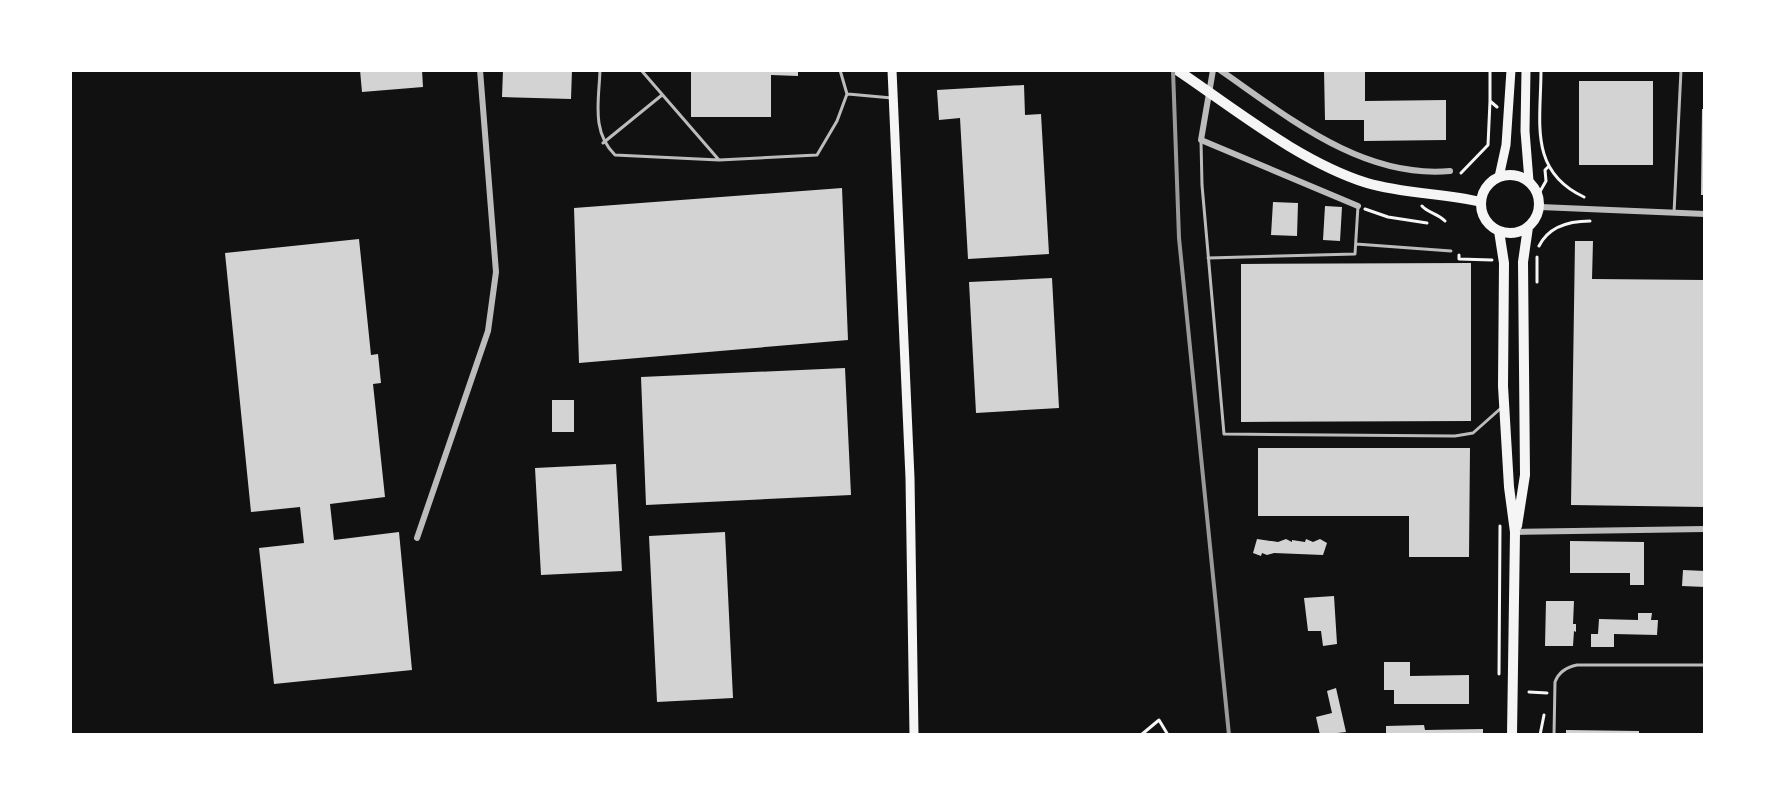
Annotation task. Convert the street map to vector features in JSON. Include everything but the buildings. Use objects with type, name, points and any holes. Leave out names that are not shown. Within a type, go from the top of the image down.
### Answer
[{"type":"main road","points":[[892,70],[906,360],[914,735]]},
{"type":"main road","points":[[1177,70],[1304,154],[1341,174],[1411,194],[1455,196],[1481,202]]},
{"type":"main road","points":[[1499,177],[1506,145],[1511,70]]},
{"type":"main road","points":[[1526,70],[1525,131],[1529,181],[1538,195],[1540,207],[1528,227],[1511,233],[1499,231],[1485,219],[1481,202],[1485,189],[1499,177],[1517,175],[1529,181]]},
{"type":"main road","points":[[1515,532],[1525,475],[1522,321],[1523,262],[1528,227]]},
{"type":"main road","points":[[1499,231],[1504,263],[1502,303],[1509,487],[1515,532],[1512,735]]},
{"type":"street","points":[[417,538],[488,331],[496,272],[480,70]]},
{"type":"street","points":[[1213,70],[1201,140],[1358,206]]},
{"type":"street","points":[[1220,70],[1304,128],[1346,150],[1406,170],[1429,173],[1450,171]]},
{"type":"street","points":[[1540,207],[1705,214]]},
{"type":"street","points":[[1515,532],[1705,529]]},
{"type":"lane","points":[[600,70],[599,132],[603,143],[615,155],[719,160],[817,155],[837,121],[847,94],[840,70]]},
{"type":"lane","points":[[641,70],[719,160]]},
{"type":"lane","points":[[1674,213],[1681,70]]},
{"type":"lane","points":[[603,143],[662,94]]},
{"type":"lane","points":[[847,94],[892,98]]},
{"type":"lane","points":[[1201,140],[1224,434],[1455,436],[1473,433],[1487,424],[1505,403]]},
{"type":"lane","points":[[1208,258],[1355,254],[1358,206]]},
{"type":"lane","points":[[1356,244],[1451,251]]},
{"type":"lane","points":[[1554,735],[1555,682],[1557,676],[1568,667],[1705,665]]},
{"type":"path","points":[[1456,178],[1488,145],[1490,70]]},
{"type":"path","points":[[1541,70],[1541,146],[1548,167],[1567,190],[1609,209]]},
{"type":"path","points":[[1490,101],[1507,115]]},
{"type":"path","points":[[1538,195],[1546,181],[1545,170],[1548,167]]},
{"type":"path","points":[[1411,194],[1425,210],[1438,213],[1445,221]]},
{"type":"path","points":[[1358,206],[1388,217],[1427,223]]},
{"type":"path","points":[[1537,261],[1542,240],[1556,228],[1581,221],[1596,221]]},
{"type":"path","points":[[1451,251],[1459,252],[1459,259],[1493,260]]},
{"type":"path","points":[[1529,692],[1541,692]]},
{"type":"path","points":[[1141,735],[1159,720],[1168,735]]},
{"type":"railway","points":[[1173,70],[1179,238],[1229,735]]}]
